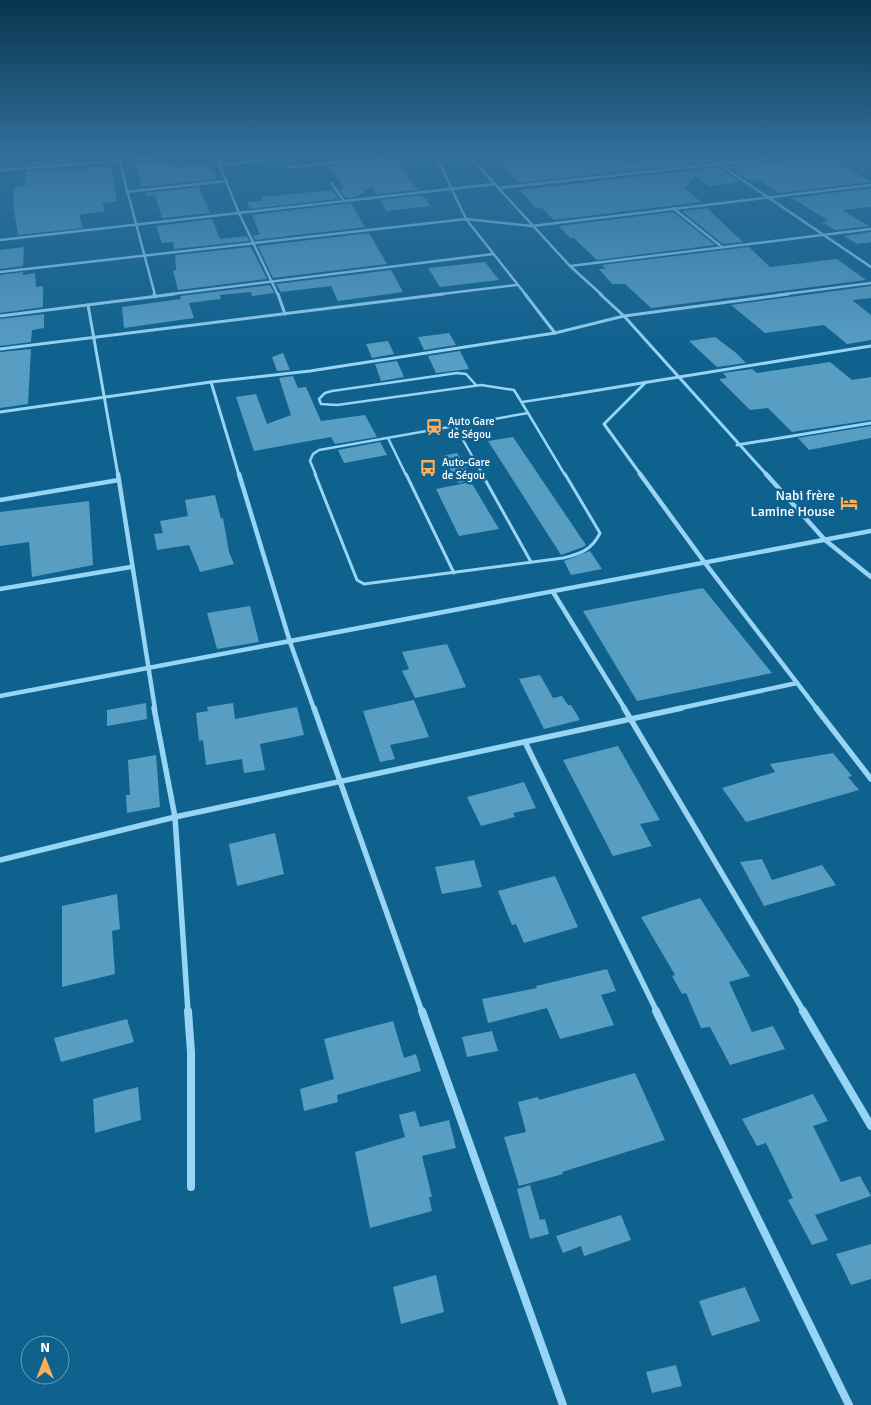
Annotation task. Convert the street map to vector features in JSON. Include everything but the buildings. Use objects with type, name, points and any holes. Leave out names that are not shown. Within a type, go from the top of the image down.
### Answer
[{"type":"street","points":[[0,240],[158,222]]},
{"type":"street","points":[[243,222],[274,282],[285,314]]},
{"type":"street","points":[[0,272],[443,222]]},
{"type":"street","points":[[468,222],[555,334]]},
{"type":"street","points":[[490,222],[532,226],[567,222]]},
{"type":"street","points":[[528,222],[570,266],[624,316],[680,377],[737,445],[825,540],[871,577]]},
{"type":"street","points":[[690,222],[722,247]]},
{"type":"street","points":[[804,222],[871,267]]},
{"type":"street","points":[[135,224],[155,297]]},
{"type":"street","points":[[570,266],[871,230]]},
{"type":"street","points":[[0,316],[493,254]]},
{"type":"street","points":[[0,412],[211,382],[310,371],[555,334],[624,316],[871,283]]},
{"type":"street","points":[[0,349],[517,285]]},
{"type":"street","points":[[88,305],[119,480],[146,669],[175,817],[191,1052],[191,1187]]},
{"type":"street","points":[[562,396],[871,346]]},
{"type":"street","points":[[211,382],[290,642],[338,782],[563,1405]]},
{"type":"street","points":[[646,382],[604,424],[706,563],[871,779]]},
{"type":"street","points":[[737,445],[871,423]]},
{"type":"street","points":[[0,500],[119,480]]},
{"type":"street","points":[[0,696],[871,531]]},
{"type":"street","points":[[0,589],[130,567]]},
{"type":"street","points":[[553,592],[631,719],[871,1126]]},
{"type":"street","points":[[0,860],[175,817],[797,683]]},
{"type":"street","points":[[525,742],[849,1405]]},
{"type":"lane","points":[[476,385],[466,374],[457,373],[332,391],[324,393],[319,399],[321,404],[337,405],[476,385],[493,385],[514,390],[529,412],[600,533],[596,545],[587,551],[531,562],[376,584],[364,584],[357,580],[310,461],[313,454],[319,450],[529,412]]},
{"type":"lane","points":[[522,402],[562,396]]},
{"type":"lane","points":[[455,426],[531,562]]},
{"type":"lane","points":[[388,438],[454,573]]},
{"type":"place","name":"Auto Gare de Ségou","points":[[434,427]]},
{"type":"place","name":"Auto-Gare de Ségou","points":[[428,468]]},
{"type":"place","name":"Nabi frère Lamine House","points":[[849,503]]}]
